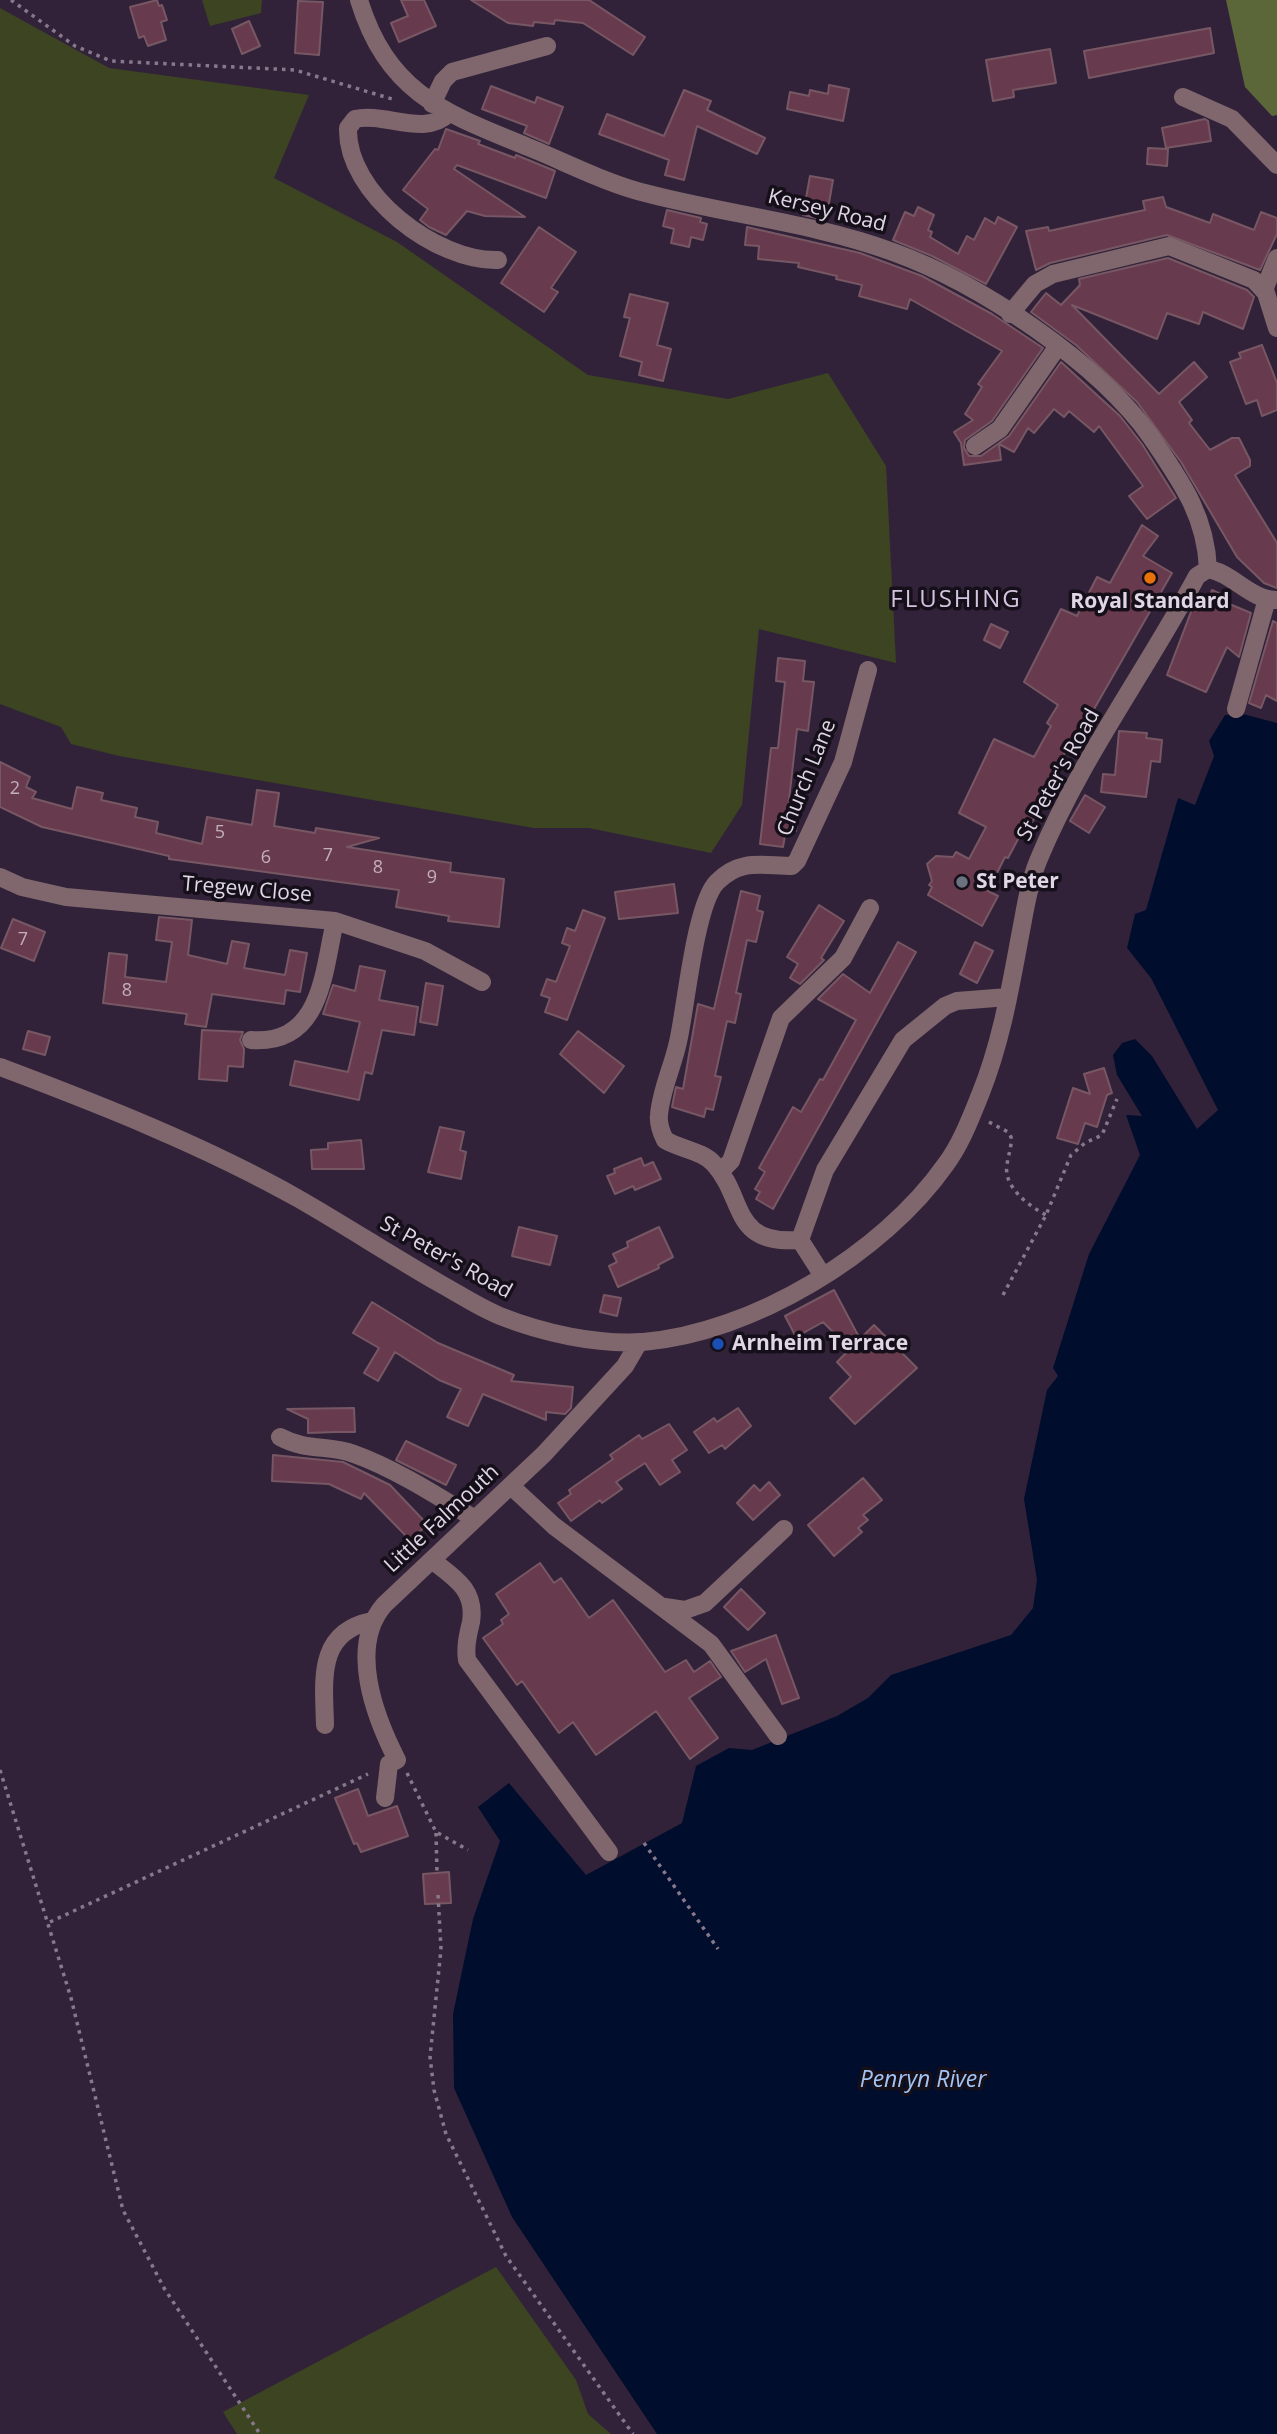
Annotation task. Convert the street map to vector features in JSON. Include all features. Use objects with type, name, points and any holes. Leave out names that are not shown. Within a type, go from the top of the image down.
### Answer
[{"type":"street","name":"Kersey Road","points":[[359,0],[386,58],[432,104],[447,114],[637,191],[829,233],[895,253],[953,280],[1058,346],[1127,408],[1177,472],[1201,523],[1208,569]]},
{"type":"street","points":[[432,104],[443,81],[452,72],[547,46]]},
{"type":"street","points":[[1183,97],[1232,119],[1277,165]]},
{"type":"street","points":[[447,114],[442,120],[430,124],[376,117],[355,119],[348,128],[351,150],[370,188],[414,230],[435,244],[471,259],[498,260]]},
{"type":"street","points":[[1010,314],[1035,284],[1053,274],[1161,246],[1177,248],[1254,280],[1264,290],[1277,328]]},
{"type":"street","points":[[1264,290],[1277,258]]},
{"type":"street","points":[[975,446],[1000,429],[1058,346]]},
{"type":"street","points":[[1208,569],[1272,600],[1237,709]]},
{"type":"street","name":"St Peter's Road","points":[[0,1067],[76,1097],[261,1180],[498,1315],[567,1335],[639,1342],[683,1336],[762,1310],[823,1276],[908,1208],[947,1164],[972,1113],[997,1048],[1027,900],[1043,851],[1071,793],[1197,576],[1208,569]]},
{"type":"street","name":"Church Lane","points":[[720,1172],[708,1158],[665,1140],[658,1116],[679,1041],[689,976],[708,897],[719,880],[741,868],[761,862],[792,866],[797,862],[847,752],[868,670]]},
{"type":"street","name":"Tregew Close","points":[[0,877],[37,891],[66,897],[335,921],[425,951],[482,982]]},
{"type":"street","points":[[800,1240],[783,1239],[750,1228],[738,1214],[720,1172],[731,1161],[781,1018],[843,958],[870,908]]},
{"type":"street","points":[[251,1040],[280,1038],[306,1021],[315,1006],[335,921]]},
{"type":"street","points":[[800,1240],[825,1170],[903,1040],[945,1006],[957,1001],[1008,997]]},
{"type":"street","points":[[800,1240],[823,1276]]},
{"type":"street","name":"Little Falmouth","points":[[372,1621],[384,1605],[511,1486],[610,1384],[639,1342]]},
{"type":"street","points":[[280,1437],[307,1448],[340,1450],[361,1456],[475,1519]]},
{"type":"street","points":[[511,1486],[554,1526],[664,1607],[721,1654],[778,1737]]},
{"type":"street","points":[[664,1607],[685,1610],[705,1603],[784,1529]]},
{"type":"street","points":[[433,1561],[462,1583],[469,1593],[471,1618],[465,1647],[467,1660],[609,1852]]},
{"type":"street","points":[[325,1725],[323,1678],[330,1651],[336,1641],[356,1624],[372,1621],[367,1638],[370,1680],[393,1762],[385,1798]]},
{"type":"path","points":[[11,0],[75,46],[111,61],[295,70],[399,102]]},
{"type":"path","points":[[1003,1296],[1046,1215],[1071,1155],[1085,1143],[1102,1135],[1117,1099]]},
{"type":"path","points":[[972,1113],[1008,1132],[1012,1143],[1007,1164],[1008,1178],[1027,1202],[1046,1215]]},
{"type":"path","points":[[50,1922],[393,1762],[416,1787],[436,1832],[437,1873]]},
{"type":"path","points":[[0,1770],[50,1922],[123,2210],[164,2288],[260,2434]]},
{"type":"path","points":[[436,1832],[468,1850]]},
{"type":"path","points":[[644,1843],[718,1949]]},
{"type":"path","points":[[438,1895],[441,1949],[430,2057],[434,2090],[446,2134],[474,2196],[506,2256],[633,2434]]},
{"type":"green space","points":[[202,0],[262,0],[261,13],[210,26]]},
{"type":"green space","points":[[1226,0],[1277,0],[1277,115],[1272,116],[1245,87]]},
{"type":"green space","points":[[0,8],[109,68],[309,95],[274,178],[397,242],[588,375],[728,399],[828,373],[886,466],[896,663],[759,629],[742,805],[711,853],[589,828],[534,828],[119,756],[71,744],[61,727],[0,704]]},
{"type":"green space","points":[[496,2267],[576,2380],[588,2414],[611,2434],[237,2434],[223,2412]]},
{"type":"water","name":"Penryn River","points":[[1243,714],[1277,723],[1277,2434],[657,2434],[512,2217],[454,2088],[453,2014],[473,1919],[500,1841],[478,1807],[509,1783],[586,1875],[682,1823],[696,1766],[729,1748],[752,1750],[837,1716],[868,1698],[891,1675],[1011,1635],[1033,1608],[1037,1580],[1024,1499],[1047,1390],[1058,1376],[1053,1368],[1089,1254],[1140,1155],[1126,1115],[1142,1116],[1117,1075],[1113,1055],[1122,1043],[1135,1039],[1152,1056],[1197,1129],[1218,1110],[1151,978],[1127,948],[1135,914],[1146,910],[1178,798],[1195,805],[1214,756],[1209,741],[1225,715]]},
{"type":"building","points":[[157,0],[159,6],[162,5],[167,20],[161,22],[166,40],[148,46],[144,36],[139,38],[130,7]]},
{"type":"building","points":[[401,0],[424,0],[436,26],[399,42],[391,23],[408,16]]},
{"type":"building","points":[[471,0],[589,0],[645,37],[633,55],[583,23],[555,20],[554,24],[534,22],[533,26],[508,23]]},
{"type":"building","points":[[298,1],[323,2],[319,55],[295,53]]},
{"type":"building","points":[[249,21],[260,46],[242,54],[232,29]]},
{"type":"building","points":[[1210,28],[1214,53],[1089,78],[1084,51]]},
{"type":"building","points":[[1050,49],[1056,83],[1013,90],[1014,97],[993,101],[986,60]]},
{"type":"building","points":[[829,85],[849,89],[843,121],[787,109],[790,92],[809,96],[810,90],[828,94]]},
{"type":"building","points":[[491,86],[535,103],[537,97],[563,107],[549,144],[524,133],[527,126],[482,109]]},
{"type":"building","points":[[684,90],[711,101],[707,110],[765,138],[757,154],[697,126],[684,180],[665,175],[669,160],[599,134],[607,114],[664,136]]},
{"type":"building","points":[[1205,119],[1208,121],[1211,141],[1166,148],[1162,128]]},
{"type":"building","points":[[446,129],[480,141],[478,144],[515,158],[516,155],[555,171],[546,198],[457,165],[454,169],[525,217],[485,216],[467,211],[446,235],[429,227],[420,220],[428,209],[403,190],[435,149],[438,150]]},
{"type":"building","points":[[1148,148],[1168,149],[1167,166],[1147,164]]},
{"type":"building","points":[[810,176],[833,180],[826,220],[803,215]]},
{"type":"building","points":[[1163,197],[1166,207],[1210,223],[1213,214],[1254,230],[1261,212],[1277,218],[1277,234],[1260,270],[1167,235],[1050,263],[1036,270],[1026,231],[1048,227],[1049,231],[1145,210],[1143,201]]},
{"type":"building","points":[[918,207],[934,215],[928,230],[932,232],[930,237],[958,254],[967,236],[974,240],[985,218],[995,224],[998,217],[1017,227],[986,284],[932,256],[893,240],[905,212],[914,216]]},
{"type":"building","points":[[667,210],[701,218],[700,222],[707,224],[703,240],[691,237],[689,247],[671,243],[674,229],[663,226]]},
{"type":"building","points":[[539,227],[576,252],[551,288],[558,292],[544,312],[501,283]]},
{"type":"building","points":[[747,227],[860,253],[922,276],[992,314],[1043,348],[992,421],[965,440],[964,448],[969,456],[981,456],[1009,436],[1061,362],[1120,416],[1142,444],[1176,498],[1147,519],[1129,496],[1143,486],[1099,426],[1094,432],[1069,411],[1064,417],[1054,409],[1034,433],[1028,428],[1014,452],[999,444],[1001,460],[964,465],[961,443],[954,432],[973,420],[965,414],[982,387],[978,384],[1002,351],[910,299],[907,309],[859,296],[862,285],[798,267],[799,263],[758,259],[759,246],[745,245]]},
{"type":"building","points":[[1168,258],[1247,290],[1254,297],[1243,329],[1203,312],[1199,324],[1167,313],[1157,339],[1072,305],[1159,394],[1194,362],[1207,377],[1179,402],[1192,420],[1189,423],[1210,450],[1232,438],[1239,438],[1250,460],[1250,466],[1235,475],[1277,543],[1277,588],[1264,583],[1237,557],[1181,462],[1137,402],[1076,345],[1031,312],[1046,293],[1061,305],[1080,285],[1079,279]]},
{"type":"building","points":[[630,294],[668,303],[657,345],[671,349],[663,381],[639,375],[642,362],[620,356],[630,318],[624,317]]},
{"type":"building","points":[[1262,345],[1277,383],[1277,410],[1262,416],[1257,400],[1246,404],[1230,362],[1241,358],[1239,353]]},
{"type":"building","points":[[1142,525],[1158,536],[1143,556],[1172,573],[1078,737],[1074,737],[1056,768],[1033,810],[1038,812],[1028,829],[1025,826],[1008,858],[1005,857],[988,891],[998,896],[982,926],[928,895],[932,881],[927,864],[936,856],[953,857],[956,852],[969,859],[986,827],[959,813],[994,739],[1034,757],[1051,726],[1047,723],[1058,705],[1024,682],[1061,609],[1077,616],[1097,577],[1110,583]]},
{"type":"building","points":[[1212,590],[1229,598],[1227,603],[1251,613],[1239,657],[1227,647],[1206,692],[1167,675],[1194,604],[1196,601],[1206,605]]},
{"type":"building","points":[[1273,621],[1277,623],[1277,701],[1266,695],[1261,708],[1249,703]]},
{"type":"building","points":[[991,624],[1008,632],[1000,648],[984,640]]},
{"type":"building","points":[[778,658],[805,661],[803,681],[814,682],[808,731],[797,729],[788,809],[798,811],[796,831],[786,830],[783,847],[760,844],[771,748],[778,748],[785,682],[776,681]]},
{"type":"building","points":[[1119,731],[1147,733],[1146,738],[1162,740],[1160,762],[1151,761],[1146,797],[1101,792],[1103,774],[1115,775]]},
{"type":"building","points":[[0,762],[30,777],[26,787],[36,792],[32,798],[72,809],[77,787],[103,793],[101,800],[137,808],[135,817],[158,822],[156,833],[202,844],[207,817],[252,825],[257,790],[279,793],[274,826],[315,833],[316,828],[379,838],[347,847],[451,863],[450,872],[504,879],[499,927],[448,921],[449,916],[396,907],[399,890],[169,859],[169,856],[42,827],[0,807]]},
{"type":"building","points":[[1085,795],[1105,807],[1089,833],[1070,821]]},
{"type":"building","points":[[674,884],[678,913],[619,919],[615,892]]},
{"type":"building","points":[[741,891],[760,896],[757,910],[763,912],[756,942],[747,940],[736,993],[741,994],[735,1023],[727,1021],[715,1076],[721,1077],[713,1110],[706,1108],[704,1117],[672,1107],[676,1087],[683,1089],[698,1004],[714,1009]]},
{"type":"building","points":[[819,905],[844,921],[821,958],[824,960],[800,984],[790,978],[798,964],[787,957]]},
{"type":"building","points":[[583,910],[605,918],[567,1020],[545,1012],[550,998],[541,995],[547,979],[556,982],[570,946],[562,943],[567,928],[575,931]]},
{"type":"building","points":[[159,917],[192,920],[188,955],[227,964],[232,941],[249,944],[244,968],[285,975],[290,950],[307,953],[300,992],[286,990],[284,1004],[212,994],[206,1027],[185,1024],[187,1014],[103,1003],[109,953],[127,955],[125,977],[166,982],[172,942],[156,940]]},
{"type":"building","points":[[13,919],[45,932],[34,961],[1,948]]},
{"type":"building","points":[[898,942],[916,952],[773,1209],[756,1199],[760,1192],[755,1189],[765,1172],[759,1168],[793,1107],[801,1112],[820,1079],[823,1080],[856,1020],[818,999],[843,974],[870,993]]},
{"type":"building","points":[[975,942],[993,951],[977,983],[960,974]]},
{"type":"building","points":[[360,966],[385,971],[379,1000],[418,1007],[414,1035],[382,1030],[372,1074],[365,1072],[359,1100],[290,1085],[295,1061],[348,1072],[360,1022],[323,1014],[333,985],[355,991]]},
{"type":"building","points":[[426,983],[443,986],[437,1025],[420,1022]]},
{"type":"building","points":[[202,1030],[243,1032],[240,1040],[244,1049],[243,1067],[228,1066],[227,1081],[199,1079]]},
{"type":"building","points":[[28,1031],[50,1037],[45,1055],[23,1049]]},
{"type":"building","points":[[578,1031],[624,1066],[604,1093],[560,1054]]},
{"type":"building","points":[[1104,1068],[1112,1093],[1107,1095],[1097,1127],[1085,1123],[1078,1144],[1057,1138],[1073,1088],[1090,1094],[1084,1074]]},
{"type":"building","points":[[440,1127],[464,1132],[460,1150],[466,1152],[461,1179],[428,1172]]},
{"type":"building","points":[[361,1140],[364,1169],[312,1169],[311,1150],[328,1149],[328,1143]]},
{"type":"building","points":[[641,1158],[644,1166],[653,1162],[661,1179],[635,1190],[633,1186],[615,1194],[607,1176],[615,1173],[614,1169]]},
{"type":"building","points":[[519,1227],[557,1236],[550,1265],[512,1256]]},
{"type":"building","points":[[659,1227],[673,1257],[658,1265],[659,1268],[618,1287],[609,1266],[617,1262],[613,1254],[628,1247],[627,1242]]},
{"type":"building","points":[[834,1290],[860,1339],[874,1325],[917,1368],[855,1424],[830,1398],[851,1377],[837,1362],[850,1349],[823,1322],[796,1337],[785,1316]]},
{"type":"building","points":[[604,1295],[621,1298],[617,1316],[600,1312]]},
{"type":"building","points":[[372,1302],[438,1343],[514,1375],[511,1381],[573,1387],[571,1408],[565,1414],[546,1412],[546,1420],[483,1394],[468,1426],[447,1417],[461,1389],[439,1380],[395,1352],[378,1381],[364,1373],[379,1348],[353,1333]]},
{"type":"building","points":[[354,1408],[355,1432],[308,1433],[308,1419],[287,1409]]},
{"type":"building","points":[[738,1408],[751,1426],[725,1449],[722,1445],[709,1453],[694,1432],[714,1418],[717,1422]]},
{"type":"building","points":[[669,1424],[687,1450],[672,1460],[680,1472],[660,1485],[645,1463],[616,1482],[622,1489],[602,1503],[600,1500],[571,1521],[558,1503],[571,1494],[569,1490],[613,1459],[610,1455],[639,1435],[642,1439]]},
{"type":"building","points":[[406,1441],[456,1465],[446,1485],[396,1460]]},
{"type":"building","points":[[273,1455],[343,1462],[390,1485],[427,1524],[411,1541],[364,1493],[361,1499],[329,1484],[272,1481]]},
{"type":"building","points":[[863,1478],[882,1500],[863,1515],[868,1520],[858,1528],[862,1532],[834,1556],[808,1525]]},
{"type":"building","points":[[769,1482],[780,1495],[753,1520],[737,1503],[754,1485],[760,1491]]},
{"type":"building","points":[[540,1563],[554,1583],[561,1578],[589,1618],[613,1600],[665,1672],[686,1660],[694,1672],[710,1661],[721,1677],[689,1698],[718,1738],[690,1759],[656,1711],[596,1755],[573,1722],[559,1733],[522,1681],[517,1685],[483,1638],[503,1624],[501,1620],[509,1614],[496,1594]]},
{"type":"building","points":[[741,1589],[765,1613],[748,1630],[724,1607]]},
{"type":"building","points":[[776,1635],[799,1698],[782,1704],[766,1659],[745,1672],[731,1651]]},
{"type":"building","points":[[358,1789],[368,1816],[397,1806],[408,1836],[361,1852],[357,1843],[354,1844],[335,1798]]},
{"type":"building","points":[[449,1872],[451,1903],[425,1904],[423,1874]]},
{"type":"place","name":"Royal Standard","points":[[1150,578]]},
{"type":"place","name":"St Peter","points":[[962,882]]},
{"type":"place","name":"Arnheim Terrace","points":[[718,1344]]},
{"type":"district","name":"FLUSHING","points":[[956,600]]}]
